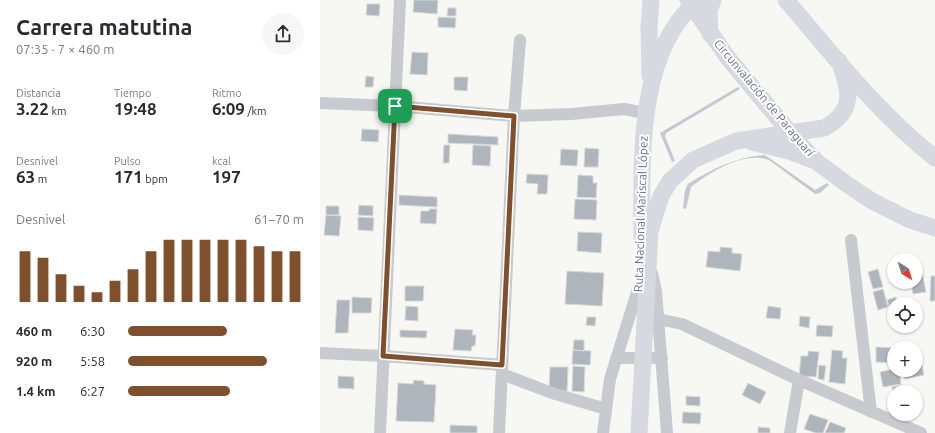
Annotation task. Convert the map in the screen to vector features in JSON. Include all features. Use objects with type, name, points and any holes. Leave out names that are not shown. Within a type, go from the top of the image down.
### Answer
[{"type":"highway","points":[[650,84],[649,27],[651,0]]},
{"type":"highway","points":[[710,34],[709,11],[713,0]]},
{"type":"highway","points":[[786,0],[895,124],[935,158]]},
{"type":"highway","name":"Ruta Nacional Mariscal López","points":[[639,433],[638,289],[642,245],[643,145],[645,113],[650,84],[669,36],[693,2]]},
{"type":"highway","name":"Circunvalación de Paraguarí","points":[[693,2],[710,34],[791,134],[822,165],[872,201],[903,216],[935,228]]},
{"type":"highway","name":"Ruta Nacional Mariscal López","points":[[631,433],[649,261],[650,231],[661,196],[670,181],[693,160],[736,141],[761,136],[791,134],[824,128],[834,123],[849,100],[848,83],[839,61]]},
{"type":"highway","points":[[736,141],[753,142],[789,151],[822,165]]},
{"type":"street","points":[[380,433],[400,0]]},
{"type":"street","points":[[499,433],[514,116],[520,40]]},
{"type":"street","points":[[320,103],[395,106],[514,116],[571,114],[624,109],[645,113]]},
{"type":"street","points":[[851,240],[871,412]]},
{"type":"street","points":[[649,261],[656,290],[667,433]]},
{"type":"street","points":[[603,433],[610,379],[638,289]]},
{"type":"street","points":[[658,319],[682,324],[798,380],[921,433]]},
{"type":"street","points":[[320,353],[383,356],[502,369],[552,393],[606,409]]},
{"type":"street","points":[[616,358],[662,358]]},
{"type":"street","points":[[790,433],[798,380]]},
{"type":"shaded area","points":[[738,87],[740,89],[666,133],[665,136],[675,161],[672,162],[660,133]]},
{"type":"shaded area","points":[[765,155],[815,190],[827,183],[829,185],[820,193],[815,194],[769,160],[749,158],[728,164],[718,169],[691,187],[686,209],[683,208],[685,190],[688,184],[706,173],[734,161],[754,156]]},
{"type":"building","points":[[414,0],[438,0],[437,14],[413,12]]},
{"type":"building","points":[[367,4],[380,4],[379,16],[366,15]]},
{"type":"building","points":[[448,8],[456,8],[456,16],[447,16]]},
{"type":"building","points":[[438,17],[456,18],[455,28],[438,27]]},
{"type":"building","points":[[412,52],[428,53],[427,75],[410,74]]},
{"type":"building","points":[[366,76],[374,77],[373,87],[365,87]]},
{"type":"building","points":[[454,77],[468,77],[467,91],[454,90]]},
{"type":"building","points":[[362,129],[379,130],[378,142],[361,141]]},
{"type":"building","points":[[448,134],[498,137],[498,145],[448,143]]},
{"type":"building","points":[[444,145],[450,145],[449,163],[443,163]]},
{"type":"building","points":[[473,145],[491,146],[490,166],[472,165]]},
{"type":"building","points":[[585,148],[599,149],[598,167],[584,167]]},
{"type":"building","points":[[561,149],[578,150],[577,166],[560,165]]},
{"type":"building","points":[[527,174],[548,175],[547,194],[537,194],[538,184],[526,183]]},
{"type":"building","points":[[578,175],[593,176],[593,183],[597,183],[596,198],[577,197]]},
{"type":"building","points":[[399,195],[437,197],[437,207],[399,205]]},
{"type":"building","points":[[575,199],[597,200],[596,220],[574,219]]},
{"type":"building","points":[[359,205],[373,206],[373,216],[358,215]]},
{"type":"building","points":[[326,206],[339,206],[339,215],[326,215]]},
{"type":"building","points":[[429,209],[437,209],[436,224],[420,223],[421,211],[429,211]]},
{"type":"building","points":[[326,215],[341,216],[339,236],[324,235]]},
{"type":"building","points":[[358,217],[374,218],[373,231],[358,230]]},
{"type":"building","points":[[578,232],[602,233],[601,253],[577,251]]},
{"type":"building","points":[[720,247],[732,248],[732,253],[742,254],[740,271],[706,267],[708,251],[720,252]]},
{"type":"building","points":[[878,269],[883,287],[873,289],[868,272]]},
{"type":"building","points":[[567,271],[604,273],[602,306],[565,304]]},
{"type":"building","points":[[931,276],[935,276],[935,301],[930,301]]},
{"type":"building","points":[[923,277],[926,292],[913,294],[912,289],[923,289]]},
{"type":"building","points":[[405,286],[424,286],[423,301],[405,301]]},
{"type":"building","points":[[883,289],[887,307],[878,310],[873,292]]},
{"type":"building","points":[[352,297],[372,298],[371,313],[352,313]]},
{"type":"building","points":[[337,300],[350,300],[348,333],[335,333]]},
{"type":"building","points":[[406,306],[418,307],[418,321],[405,320]]},
{"type":"building","points":[[768,306],[781,308],[780,319],[766,318]]},
{"type":"building","points":[[800,316],[810,317],[809,328],[799,326]]},
{"type":"building","points":[[587,317],[596,317],[595,326],[586,325]]},
{"type":"building","points":[[817,325],[833,326],[832,337],[816,336]]},
{"type":"building","points":[[455,329],[473,330],[472,335],[476,335],[475,346],[472,346],[471,351],[453,350]]},
{"type":"building","points":[[400,330],[427,331],[426,338],[400,337]]},
{"type":"building","points":[[574,340],[584,340],[584,351],[573,350]]},
{"type":"building","points":[[876,347],[887,347],[887,363],[876,362]]},
{"type":"building","points":[[573,350],[591,351],[590,365],[572,364]]},
{"type":"building","points":[[832,350],[843,351],[842,358],[847,358],[845,384],[829,382]]},
{"type":"building","points":[[808,351],[819,352],[816,377],[799,376],[801,356],[808,356]]},
{"type":"building","points":[[819,365],[826,366],[824,380],[818,379]]},
{"type":"building","points":[[573,366],[585,367],[584,392],[572,391]]},
{"type":"building","points":[[550,367],[568,367],[567,391],[549,390]]},
{"type":"building","points":[[887,370],[887,377],[900,377],[901,384],[887,385],[883,387],[880,372]]},
{"type":"building","points":[[338,376],[354,377],[354,389],[338,388]]},
{"type":"building","points":[[414,380],[424,381],[424,384],[436,385],[434,422],[396,421],[398,383],[413,384]]},
{"type":"building","points":[[748,383],[766,392],[760,404],[742,395]]},
{"type":"building","points":[[686,396],[700,397],[700,406],[686,405]]},
{"type":"building","points":[[683,412],[701,413],[700,424],[682,423]]},
{"type":"building","points":[[810,414],[828,420],[823,433],[816,433],[804,429]]},
{"type":"building","points":[[830,422],[846,428],[844,433],[825,433]]},
{"type":"building","points":[[450,425],[477,426],[477,433],[450,433]]},
{"type":"building","points":[[758,427],[770,428],[770,433],[758,433]]},
{"type":"route","points":[[395,106],[514,116],[502,365],[383,356],[395,106]]}]
